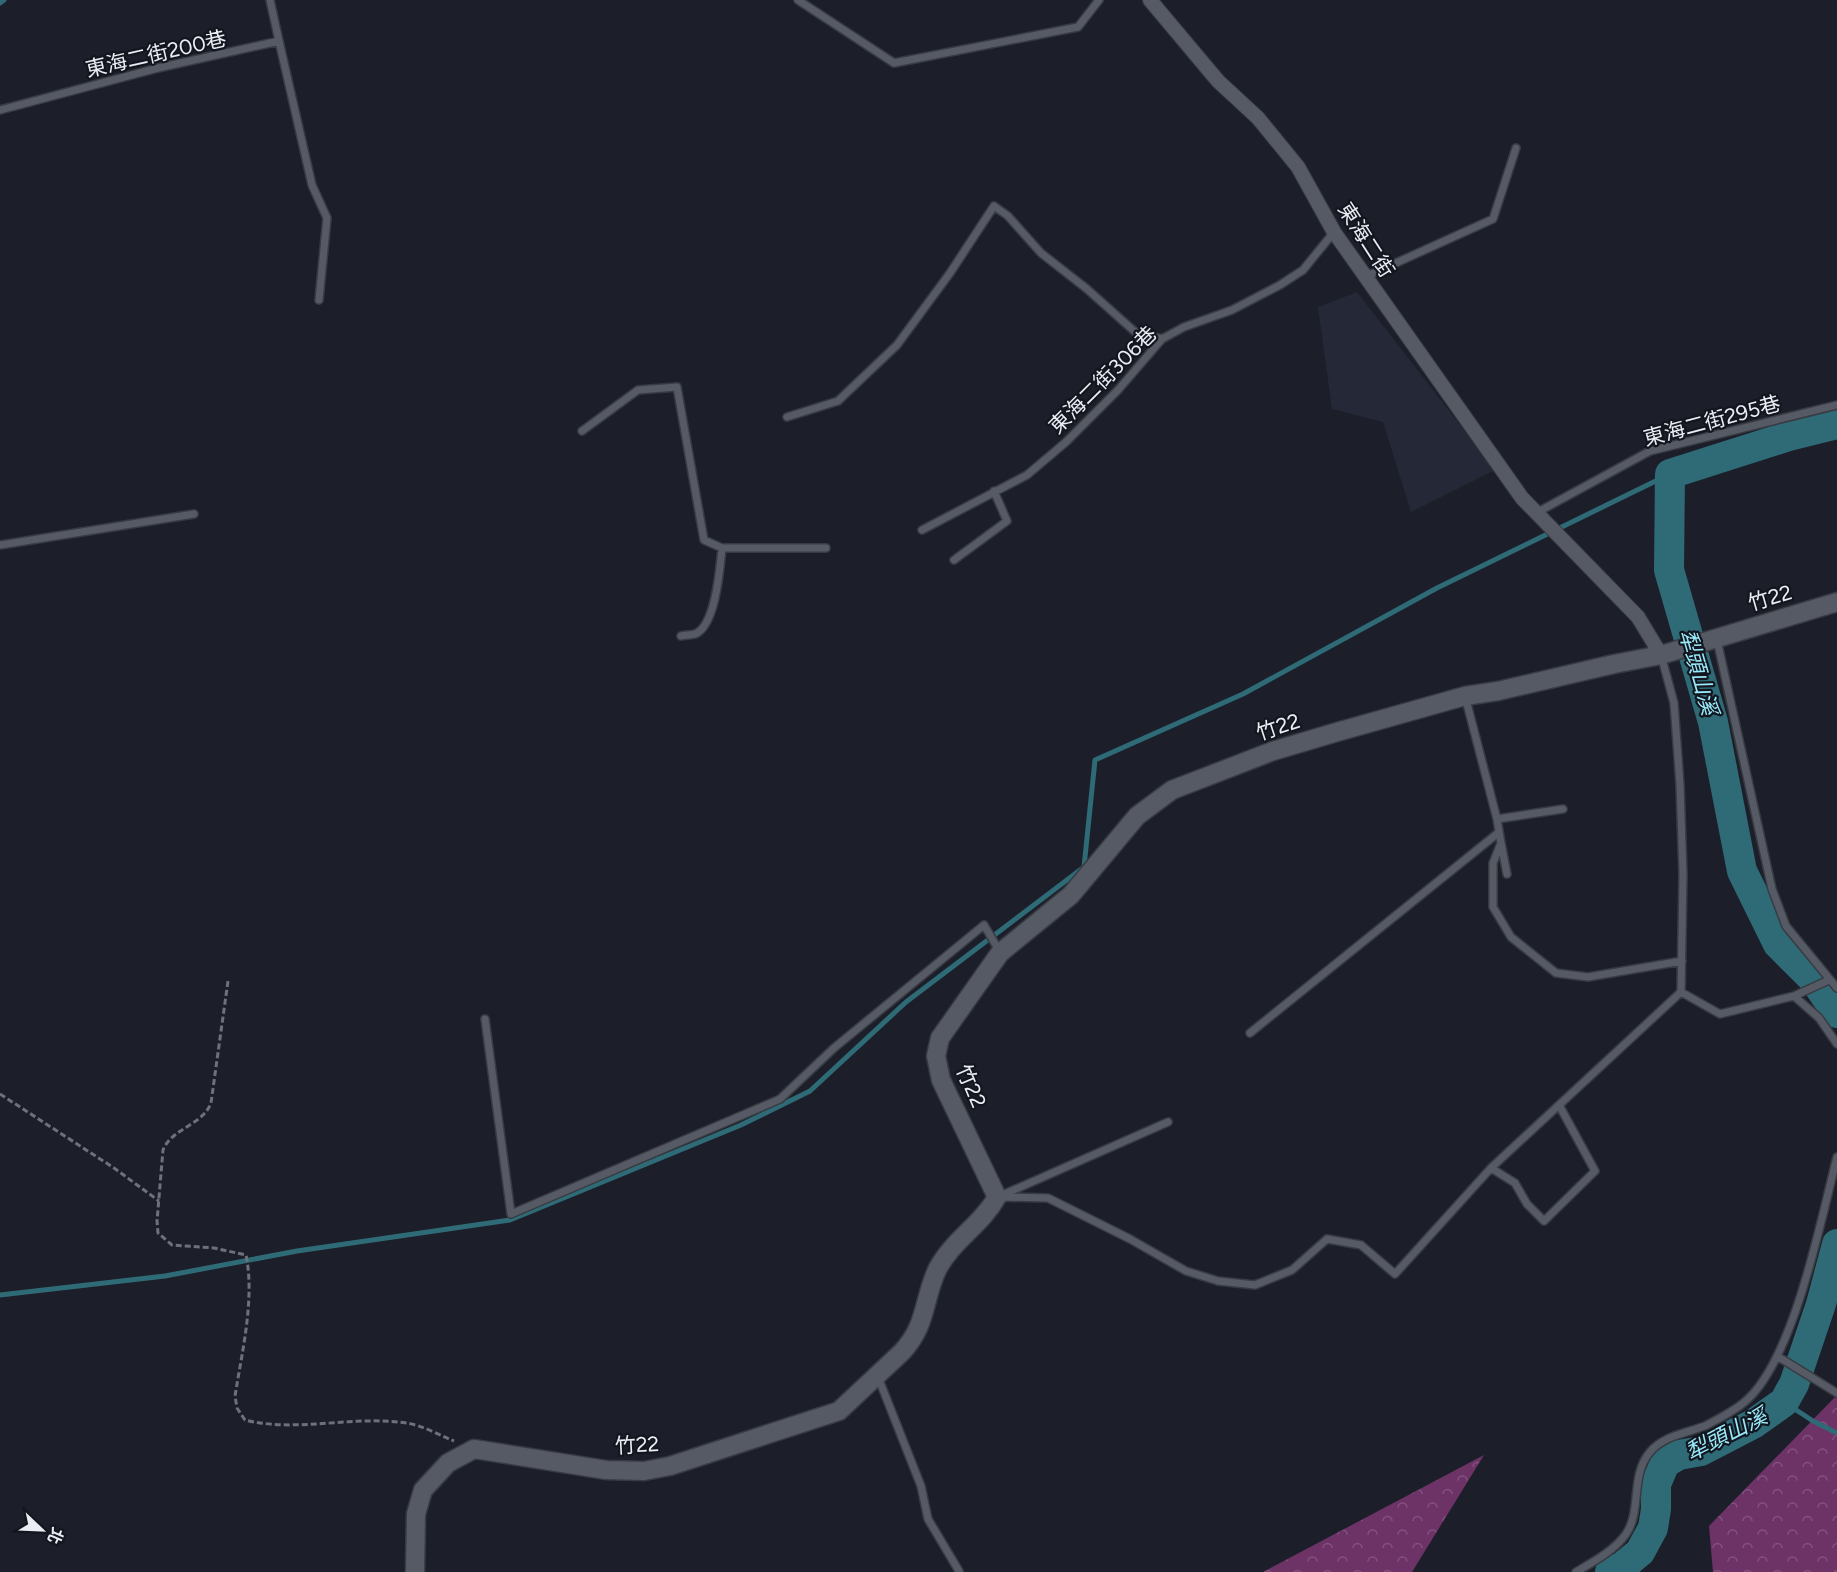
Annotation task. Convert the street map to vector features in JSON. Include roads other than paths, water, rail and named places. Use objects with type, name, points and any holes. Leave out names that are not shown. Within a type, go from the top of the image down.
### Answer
[{"type":"street","name":"東海二街","points":[[1150,0],[1218,81],[1258,118],[1298,167],[1334,232],[1522,498],[1638,616],[1661,655]]},
{"type":"street","name":"竹22","points":[[415,1572],[416,1514],[423,1490],[448,1463],[474,1449],[606,1470],[644,1471],[670,1466],[839,1411],[912,1341],[919,1328],[937,1270],[947,1253],[991,1209],[997,1197],[941,1080],[936,1056],[940,1038],[1000,952],[1071,895],[1137,816],[1172,790],[1273,751],[1465,696],[1498,691],[1661,655],[1837,602]]},
{"type":"lane","points":[[270,0],[312,185],[327,218],[319,300]]},
{"type":"lane","points":[[798,0],[894,63],[1078,27],[1099,0]]},
{"type":"lane","name":"東海二街200巷","points":[[0,110],[158,68],[279,41]]},
{"type":"lane","points":[[1365,277],[1493,219],[1516,148]]},
{"type":"lane","points":[[788,417],[838,401],[897,345],[950,273],[994,206],[1008,216],[1041,253],[1087,289],[1134,332],[1162,339]]},
{"type":"lane","name":"東海二街306巷","points":[[922,530],[1027,475],[1066,442],[1118,390],[1162,339],[1184,327],[1232,310],[1280,285],[1303,270],[1334,232]]},
{"type":"lane","points":[[582,432],[638,390],[677,387],[704,540],[722,548],[826,548]]},
{"type":"lane","name":"東海二街295巷","points":[[1536,513],[1650,451],[1837,405]]},
{"type":"lane","points":[[954,560],[1007,521],[994,491]]},
{"type":"lane","points":[[0,545],[194,514]]},
{"type":"lane","points":[[681,636],[696,634],[705,625],[717,592],[722,548]]},
{"type":"lane","points":[[1716,637],[1772,889],[1786,926],[1837,988]]},
{"type":"lane","points":[[997,1197],[1048,1198],[1130,1239],[1186,1271],[1218,1281],[1255,1285],[1292,1270],[1327,1239],[1361,1245],[1395,1274],[1491,1168],[1681,992],[1683,875],[1679,773],[1674,702],[1661,655]]},
{"type":"lane","points":[[1465,696],[1497,819],[1507,874]]},
{"type":"lane","points":[[1497,819],[1563,809]]},
{"type":"lane","points":[[1250,1034],[1498,833]]},
{"type":"lane","points":[[1501,843],[1493,863],[1492,907],[1510,937],[1556,974],[1588,977],[1682,961]]},
{"type":"lane","points":[[485,1019],[511,1214],[780,1099],[834,1048],[984,925],[1000,952]]},
{"type":"lane","points":[[1681,992],[1720,1014],[1794,996],[1829,980]]},
{"type":"lane","points":[[1794,996],[1819,1018],[1837,1044]]},
{"type":"lane","points":[[1491,1168],[1515,1183],[1527,1204],[1544,1221],[1595,1171],[1559,1105]]},
{"type":"lane","points":[[997,1197],[1167,1122]]},
{"type":"lane","points":[[1576,1572],[1599,1558],[1627,1533],[1633,1512],[1638,1476],[1650,1452],[1675,1435],[1706,1425],[1742,1404],[1760,1386],[1778,1356],[1802,1291],[1837,1157]]},
{"type":"lane","points":[[1778,1356],[1837,1393]]},
{"type":"lane","points":[[877,1375],[921,1486],[928,1519],[958,1571]]},
{"type":"waterway","points":[[0,3],[4,0]]},
{"type":"waterway","name":"犁頭山溪","points":[[1837,424],[1789,436],[1670,474],[1669,570],[1713,722],[1742,871],[1778,944],[1815,981],[1837,1013]]},
{"type":"waterway","points":[[0,1295],[165,1276],[297,1251],[510,1220],[741,1125],[810,1091],[906,1002],[1084,867],[1095,760],[1243,694],[1437,588],[1670,474]]},
{"type":"waterway","name":"犁頭山溪","points":[[1610,1572],[1623,1566],[1640,1552],[1653,1528],[1656,1484],[1665,1463],[1679,1455],[1701,1451],[1753,1424],[1784,1402],[1794,1384],[1821,1304],[1837,1244]]},
{"type":"waterway","points":[[1784,1402],[1837,1433]]}]
